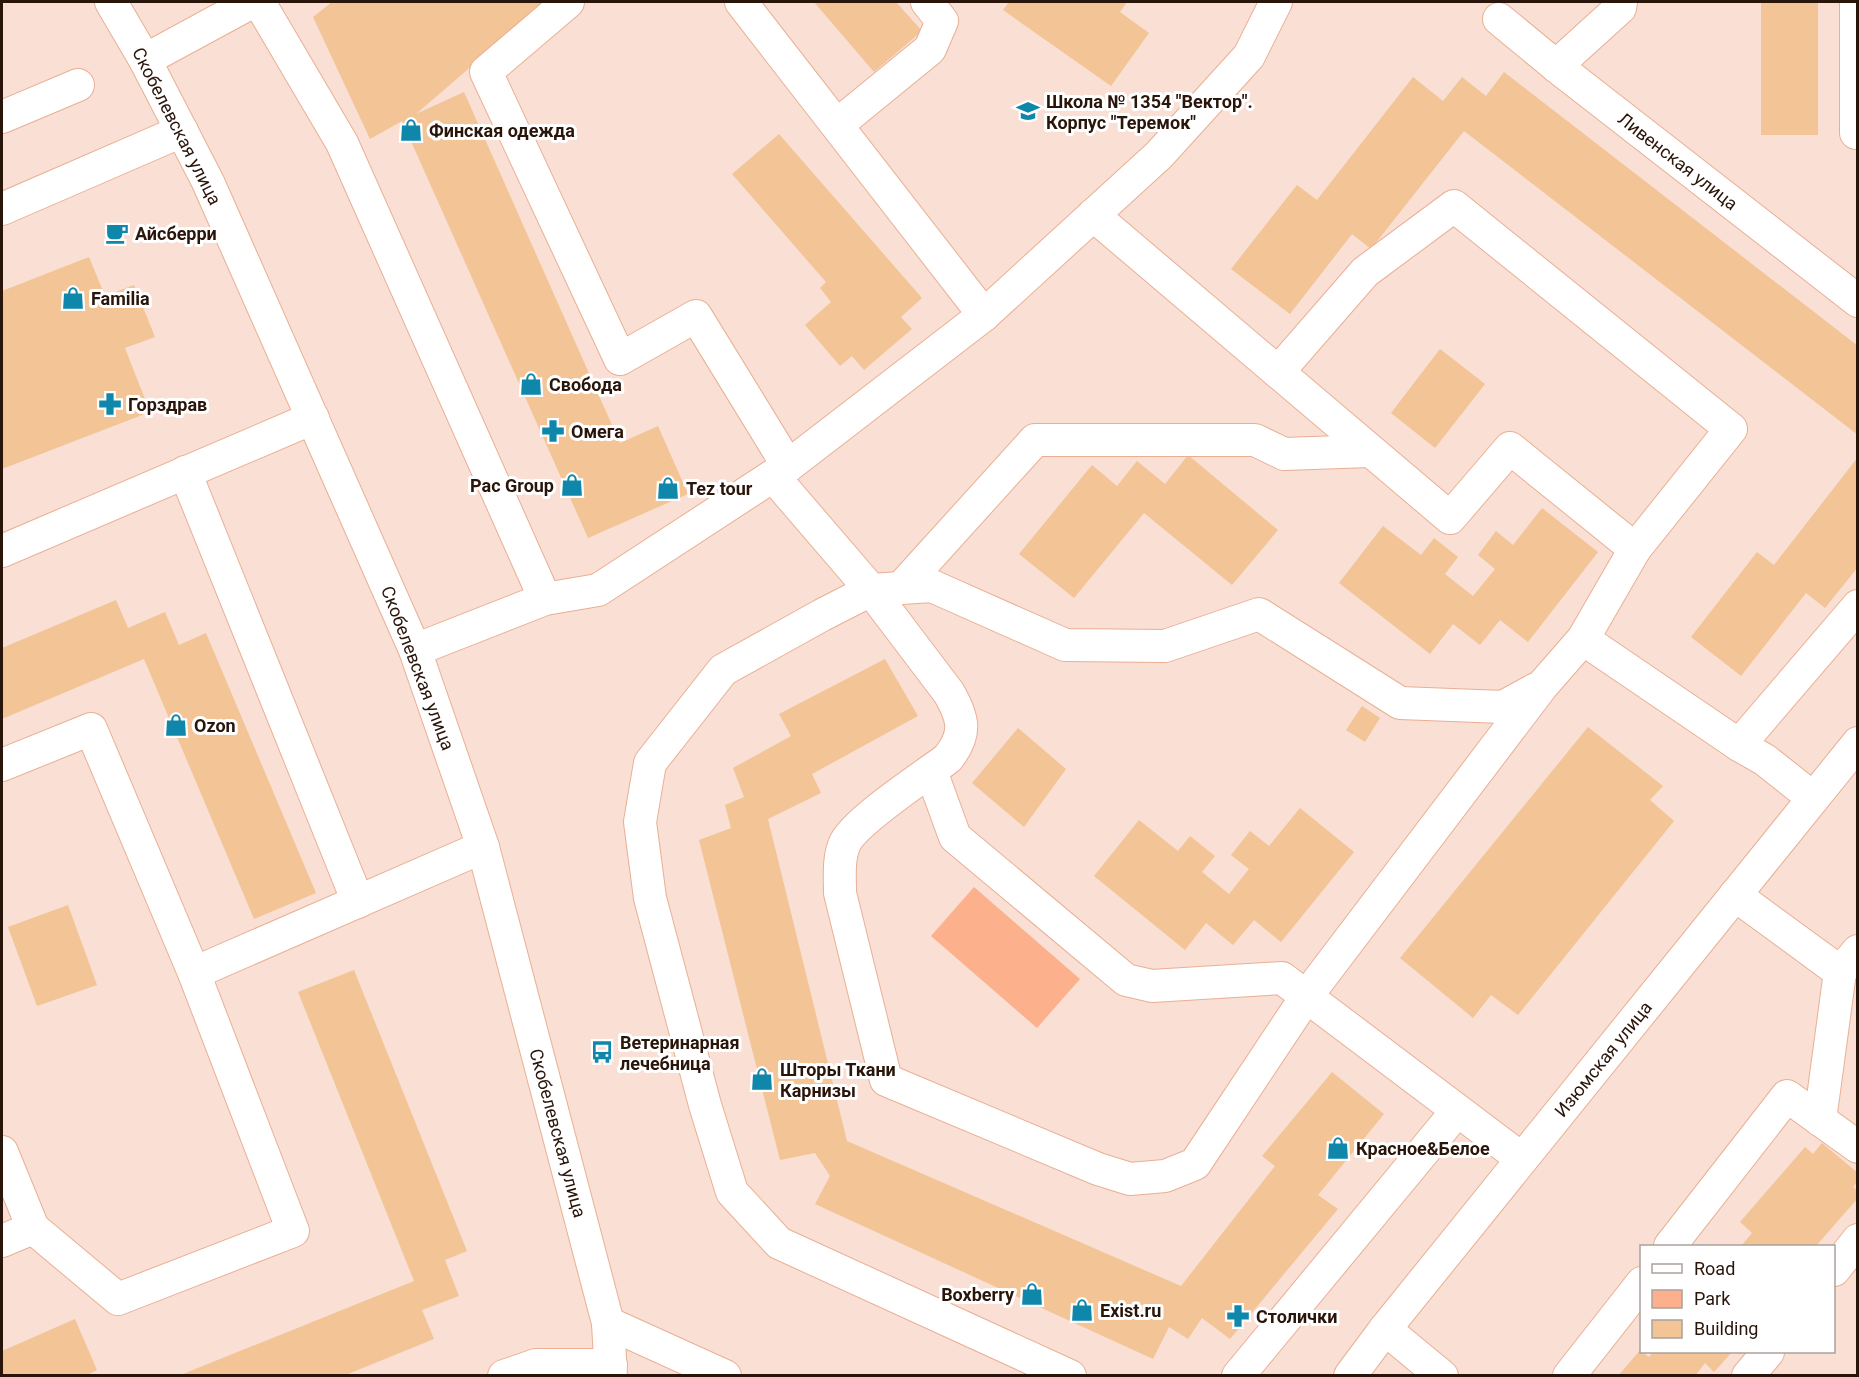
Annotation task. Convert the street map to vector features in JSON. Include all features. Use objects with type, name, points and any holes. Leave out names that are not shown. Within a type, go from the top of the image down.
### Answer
[{"type":"street","name":"Скобелевская улица","points":[[111,2],[208,182],[415,650],[483,847],[608,1323],[611,1370]]},
{"type":"street","points":[[144,60],[252,2]]},
{"type":"street","points":[[259,2],[342,143],[545,599]]},
{"type":"street","points":[[568,2],[486,72],[620,359],[696,316],[781,471],[886,589],[959,711],[962,728],[959,745],[948,758],[859,825],[845,843],[840,868],[840,893],[886,1080],[1098,1168],[1130,1179],[1165,1176],[1195,1164],[1306,997],[1542,686],[1583,639],[1635,549],[1731,429],[1454,206],[1365,272],[1278,372]]},
{"type":"street","points":[[741,2],[984,315]]},
{"type":"street","points":[[837,125],[930,49],[942,21],[927,2]]},
{"type":"street","points":[[415,650],[545,599],[598,590],[781,471],[984,315],[1159,155],[1249,56],[1276,2]]},
{"type":"street","points":[[1556,66],[1620,8],[1621,2]]},
{"type":"street","points":[[1856,2],[1856,133]]},
{"type":"street","name":"Ливенская улица","points":[[1500,19],[1556,66],[1857,301]]},
{"type":"street","points":[[2,117],[78,85]]},
{"type":"street","points":[[2,208],[182,131]]},
{"type":"street","points":[[1093,215],[1450,518],[1510,448],[1635,549]]},
{"type":"street","points":[[2,551],[313,418]]},
{"type":"street","points":[[886,589],[1035,440],[1255,440],[1284,454],[1370,451]]},
{"type":"street","points":[[185,472],[358,902]]},
{"type":"street","points":[[1070,1376],[778,1243],[732,1192],[705,1105],[650,898],[639,822],[650,763],[723,670],[822,615],[886,589],[932,586],[1065,645],[1165,646],[1259,614],[1400,703],[1503,707],[1542,686]]},
{"type":"street","points":[[1739,745],[1857,606]]},
{"type":"street","points":[[1583,639],[1739,745],[1765,760],[1813,798]]},
{"type":"street","points":[[2,765],[91,729],[194,972],[293,1231],[118,1299],[33,1228],[2,1152]]},
{"type":"street","name":"Изюмская улица","points":[[1350,1376],[1385,1329],[1857,743]]},
{"type":"street","points":[[931,771],[955,837],[1126,980],[1152,986],[1282,978],[1522,1159]]},
{"type":"street","points":[[194,972],[483,847]]},
{"type":"street","points":[[1735,895],[1849,962],[1820,1120]]},
{"type":"street","points":[[1671,1245],[1787,1096],[1857,1148]]},
{"type":"street","points":[[1239,1376],[1457,1111]]},
{"type":"street","points":[[2,1241],[33,1228]]},
{"type":"street","points":[[1835,1268],[1857,1240]]},
{"type":"street","points":[[1569,1376],[1640,1284]]},
{"type":"street","points":[[608,1323],[725,1376]]},
{"type":"street","points":[[1385,1329],[1442,1376]]},
{"type":"street","points":[[1748,1376],[1767,1353]]},
{"type":"street","points":[[504,1376],[536,1365],[611,1370]]},
{"type":"green space","points":[[974,887],[1080,979],[1037,1028],[931,936]]},
{"type":"building","points":[[332,2],[546,2],[416,114],[464,92],[620,443],[658,426],[688,494],[588,538],[402,121],[370,139],[313,17]]},
{"type":"building","points":[[814,2],[896,2],[922,31],[874,72]]},
{"type":"building","points":[[1009,2],[1127,2],[1120,12],[1149,33],[1111,86],[1003,10]]},
{"type":"building","points":[[1761,2],[1818,2],[1818,135],[1761,135]]},
{"type":"building","points":[[1504,72],[1858,346],[1858,435],[1464,131],[1371,249],[1352,234],[1290,314],[1231,269],[1297,185],[1317,200],[1413,77],[1443,101],[1462,77],[1486,96]]},
{"type":"building","points":[[779,134],[922,298],[901,317],[912,329],[864,370],[852,356],[840,366],[805,325],[831,302],[820,288],[826,282],[732,174]]},
{"type":"building","name":"Айсберри","points":[[122,224],[127,234],[111,242],[106,232]]},
{"type":"building","points":[[89,257],[105,296],[134,285],[155,337],[125,348],[150,412],[2,469],[2,291]]},
{"type":"building","points":[[1440,349],[1485,384],[1435,448],[1391,413]]},
{"type":"building","points":[[1188,455],[1278,530],[1232,585],[1144,513],[1074,598],[1019,554],[1092,465],[1117,486],[1137,461],[1165,484]]},
{"type":"building","points":[[1858,457],[1858,567],[1825,608],[1806,593],[1741,676],[1691,637],[1757,552],[1774,565]]},
{"type":"building","points":[[1542,508],[1598,552],[1528,642],[1500,620],[1480,645],[1453,624],[1430,654],[1339,583],[1383,526],[1421,555],[1434,538],[1458,557],[1445,574],[1473,596],[1495,569],[1478,555],[1496,531],[1513,545]]},
{"type":"building","points":[[116,600],[128,628],[165,612],[179,645],[206,633],[316,893],[254,919],[144,659],[2,719],[2,648]]},
{"type":"building","points":[[885,659],[918,716],[812,774],[821,793],[768,819],[847,1141],[1181,1286],[1275,1166],[1262,1156],[1332,1072],[1384,1114],[1318,1195],[1338,1209],[1230,1339],[1202,1318],[1188,1339],[1169,1327],[1153,1359],[815,1204],[830,1176],[815,1153],[780,1160],[699,840],[731,828],[725,805],[744,797],[733,768],[791,736],[779,714]]},
{"type":"building","points":[[1362,706],[1380,718],[1365,742],[1346,730]]},
{"type":"building","points":[[1588,727],[1663,786],[1650,800],[1674,821],[1518,1015],[1491,995],[1473,1018],[1400,958]]},
{"type":"building","points":[[1018,728],[1066,769],[1024,827],[972,783]]},
{"type":"building","points":[[1300,808],[1354,852],[1281,942],[1254,920],[1233,945],[1206,923],[1185,950],[1094,876],[1139,820],[1178,851],[1190,836],[1215,856],[1202,872],[1229,894],[1249,869],[1231,855],[1250,831],[1269,846]]},
{"type":"building","points":[[68,905],[97,985],[37,1006],[8,927]]},
{"type":"building","points":[[354,970],[467,1251],[445,1260],[459,1296],[422,1310],[434,1339],[343,1376],[178,1376],[414,1281],[298,992]]},
{"type":"building","points":[[1822,1143],[1858,1173],[1858,1181],[1853,1187],[1858,1191],[1858,1198],[1817,1245],[1742,1245],[1752,1233],[1740,1222],[1805,1147],[1813,1154]]},
{"type":"building","points":[[75,1319],[97,1370],[85,1376],[2,1376],[2,1351]]},
{"type":"building","points":[[1640,1350],[1640,1353],[1649,1357],[1652,1353],[1731,1353],[1714,1372],[1705,1363],[1695,1376],[1618,1376]]},
{"type":"place","name":"Школа № 1354 \"Вектор\". Корпус \"Теремок\"","points":[[1028,111]]},
{"type":"place","name":"Финская одежда","points":[[411,130]]},
{"type":"place","name":"Айсберри","points":[[117,233]]},
{"type":"place","name":"Familia","points":[[73,298]]},
{"type":"place","name":"Свобода","points":[[531,384]]},
{"type":"place","name":"Горздрав","points":[[110,404]]},
{"type":"place","name":"Омега","points":[[553,431]]},
{"type":"place","name":"Pac Group","points":[[572,485]]},
{"type":"place","name":"Tez tour","points":[[668,488]]},
{"type":"place","name":"Ozon","points":[[176,725]]},
{"type":"place","name":"Ветеринарная лечебница","points":[[602,1052]]},
{"type":"place","name":"Шторы Ткани Карнизы","points":[[762,1079]]},
{"type":"place","name":"Красное&Белое","points":[[1338,1148]]},
{"type":"place","name":"Boxberry","points":[[1032,1294]]},
{"type":"place","name":"Exist.ru","points":[[1082,1310]]},
{"type":"place","name":"Столички","points":[[1238,1316]]}]
